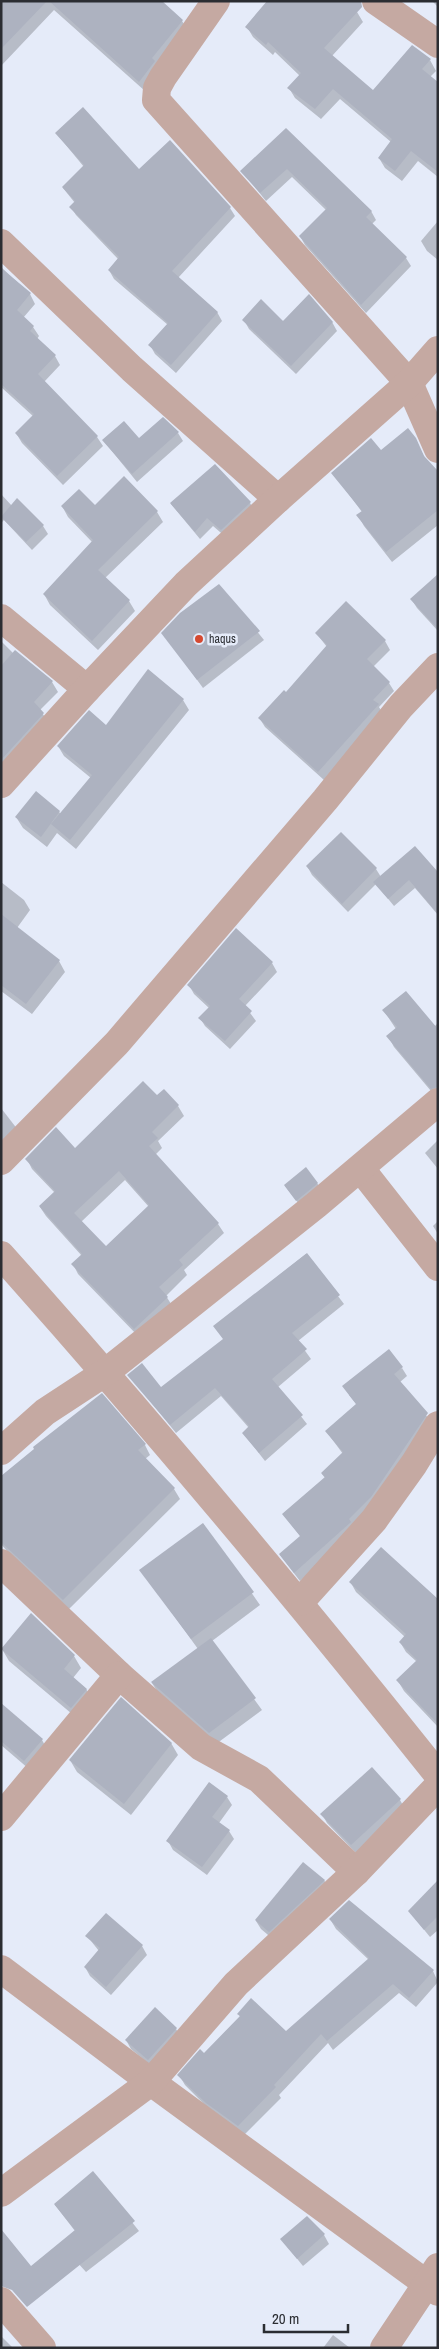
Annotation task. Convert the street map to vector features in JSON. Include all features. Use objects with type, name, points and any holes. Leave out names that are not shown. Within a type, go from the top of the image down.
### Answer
[{"type":"street","points":[[216,1],[163,77],[157,88],[156,100],[409,383],[438,449]]},
{"type":"street","points":[[376,1],[438,44]]},
{"type":"street","points":[[1,243],[132,369],[278,499]]},
{"type":"street","points":[[6,769],[87,689],[186,584],[278,499],[409,383],[438,350]]},
{"type":"street","points":[[1,618],[87,689]]},
{"type":"street","points":[[1,1161],[117,1043],[325,800],[401,706],[438,667]]},
{"type":"street","points":[[1,1451],[45,1412],[106,1372],[360,1168],[438,1102]]},
{"type":"street","points":[[360,1168],[438,1267]]},
{"type":"street","points":[[1,1255],[106,1372],[300,1602],[438,1775]]},
{"type":"street","points":[[300,1602],[374,1520],[414,1464],[438,1425]]},
{"type":"street","points":[[1,1563],[119,1675],[201,1747],[259,1779],[356,1872]]},
{"type":"street","points":[[1,1817],[119,1675]]},
{"type":"street","points":[[1,2193],[151,2082],[236,1984],[356,1872],[438,1786]]},
{"type":"street","points":[[1,1969],[151,2082],[434,2281],[384,2348]]},
{"type":"street","points":[[1,2301],[42,2348]]},
{"type":"building","points":[[1,1],[47,1],[1,49]]},
{"type":"building","points":[[49,1],[162,1],[183,20],[152,58],[155,61],[139,82]]},
{"type":"building","points":[[267,1],[361,1],[362,7],[324,48],[373,90],[412,45],[431,59],[422,69],[438,82],[438,172],[411,151],[395,171],[378,158],[392,139],[333,89],[315,109],[287,88],[301,73],[268,42],[266,45],[245,27]]},
{"type":"building","points":[[83,107],[139,169],[170,140],[231,207],[172,271],[218,312],[171,365],[148,345],[168,323],[108,270],[119,257],[69,207],[75,201],[62,187],[84,165],[55,133]]},
{"type":"building","points":[[286,128],[372,211],[366,217],[407,257],[361,305],[299,236],[327,208],[287,169],[260,193],[240,171]]},
{"type":"building","points":[[1,268],[31,293],[17,310],[34,326],[30,331],[56,355],[38,374],[98,436],[57,476],[15,433],[34,414],[1,384]]},
{"type":"building","points":[[309,294],[333,322],[291,366],[242,320],[261,299],[283,321]]},
{"type":"building","points":[[163,417],[179,432],[132,474],[102,440],[124,421],[139,438]]},
{"type":"building","points":[[408,428],[416,438],[424,456],[438,471],[438,510],[386,552],[356,515],[362,511],[331,473],[371,438],[381,450]]},
{"type":"building","points":[[215,464],[251,502],[221,530],[207,518],[195,532],[170,503]]},
{"type":"building","points":[[124,476],[158,511],[98,570],[130,600],[92,641],[43,594],[93,540],[61,506],[79,489],[95,505]]},
{"type":"building","points":[[17,498],[44,525],[26,542],[1,517]]},
{"type":"building","points":[[438,574],[438,629],[410,599]]},
{"type":"building","name":"haqus","points":[[219,584],[260,631],[197,680],[161,633],[180,613]]},
{"type":"building","points":[[346,601],[386,640],[367,659],[390,682],[373,700],[379,704],[318,772],[258,718],[284,690],[286,692],[327,645],[315,633]]},
{"type":"building","points":[[15,650],[53,681],[34,702],[44,713],[1,760],[1,666]]},
{"type":"building","points":[[148,669],[184,699],[70,840],[51,824],[92,775],[57,746],[89,710],[106,725]]},
{"type":"building","points":[[36,791],[60,811],[41,837],[15,817]]},
{"type":"building","points":[[341,832],[377,868],[342,904],[306,866]]},
{"type":"building","points":[[415,846],[438,872],[438,914],[409,880],[388,899],[373,882]]},
{"type":"building","points":[[1,914],[60,960],[26,1004],[1,985]]},
{"type":"building","points":[[236,928],[273,962],[239,999],[252,1011],[225,1041],[198,1018],[210,1006],[187,985]]},
{"type":"building","points":[[406,991],[438,1029],[438,1087],[431,1089],[386,1036],[397,1027],[382,1010]]},
{"type":"building","points":[[143,1081],[157,1095],[164,1089],[179,1105],[152,1132],[158,1138],[149,1146],[219,1223],[179,1260],[183,1265],[159,1287],[168,1297],[134,1329],[71,1264],[82,1254],[39,1206],[55,1191],[25,1159],[56,1127],[75,1148]],"holes":[[[119,1171],[149,1205],[106,1246],[74,1213]]]},
{"type":"building","points":[[306,1167],[318,1183],[296,1201],[284,1185]]},
{"type":"building","points":[[307,1253],[340,1295],[292,1333],[307,1349],[272,1379],[303,1415],[259,1453],[242,1433],[249,1426],[215,1388],[170,1425],[127,1375],[142,1363],[161,1387],[223,1339],[213,1326]]},
{"type":"building","points":[[389,1349],[403,1367],[394,1374],[428,1413],[371,1497],[349,1519],[351,1522],[294,1573],[279,1554],[300,1536],[282,1514],[325,1477],[321,1473],[343,1452],[325,1431],[356,1404],[342,1386]]},
{"type":"building","points":[[102,1393],[146,1444],[138,1450],[175,1488],[63,1600],[1,1542],[1,1476],[34,1449],[33,1447]]},
{"type":"building","points":[[203,1523],[254,1592],[191,1639],[139,1570]]},
{"type":"building","points":[[381,1547],[438,1599],[438,1724],[396,1680],[417,1660],[399,1642],[406,1634],[349,1582]]},
{"type":"building","points":[[31,1613],[75,1655],[64,1669],[87,1689],[71,1708],[1,1649]]},
{"type":"building","points":[[211,1638],[256,1698],[209,1733],[151,1682]]},
{"type":"building","points":[[121,1697],[172,1743],[124,1804],[69,1760]]},
{"type":"building","points":[[1,1703],[43,1739],[24,1761],[1,1741]]},
{"type":"building","points":[[372,1767],[401,1799],[351,1845],[320,1814]]},
{"type":"building","points":[[209,1782],[228,1796],[212,1817],[230,1830],[202,1867],[166,1841]]},
{"type":"building","points":[[303,1862],[325,1880],[269,1932],[255,1920]]},
{"type":"building","points":[[438,1880],[438,1916],[424,1930],[408,1911]]},
{"type":"building","points":[[349,1900],[434,1970],[409,1998],[393,1984],[327,2041],[321,2034],[274,2085],[276,2087],[238,2126],[206,2103],[177,2075],[200,2049],[204,2053],[240,2016],[237,2014],[251,1998],[286,2031],[369,1958],[329,1919]]},
{"type":"building","points":[[106,1913],[143,1945],[106,1987],[84,1967],[100,1948],[85,1936]]},
{"type":"building","points":[[155,2007],[177,2028],[148,2060],[125,2040]]},
{"type":"building","points":[[93,2171],[135,2221],[27,2307],[12,2290],[1,2286],[1,2229],[31,2266],[75,2230],[54,2204]]},
{"type":"building","points":[[307,2216],[325,2234],[297,2259],[280,2239]]},
{"type":"place","name":"haqus","points":[[199,639]]}]
